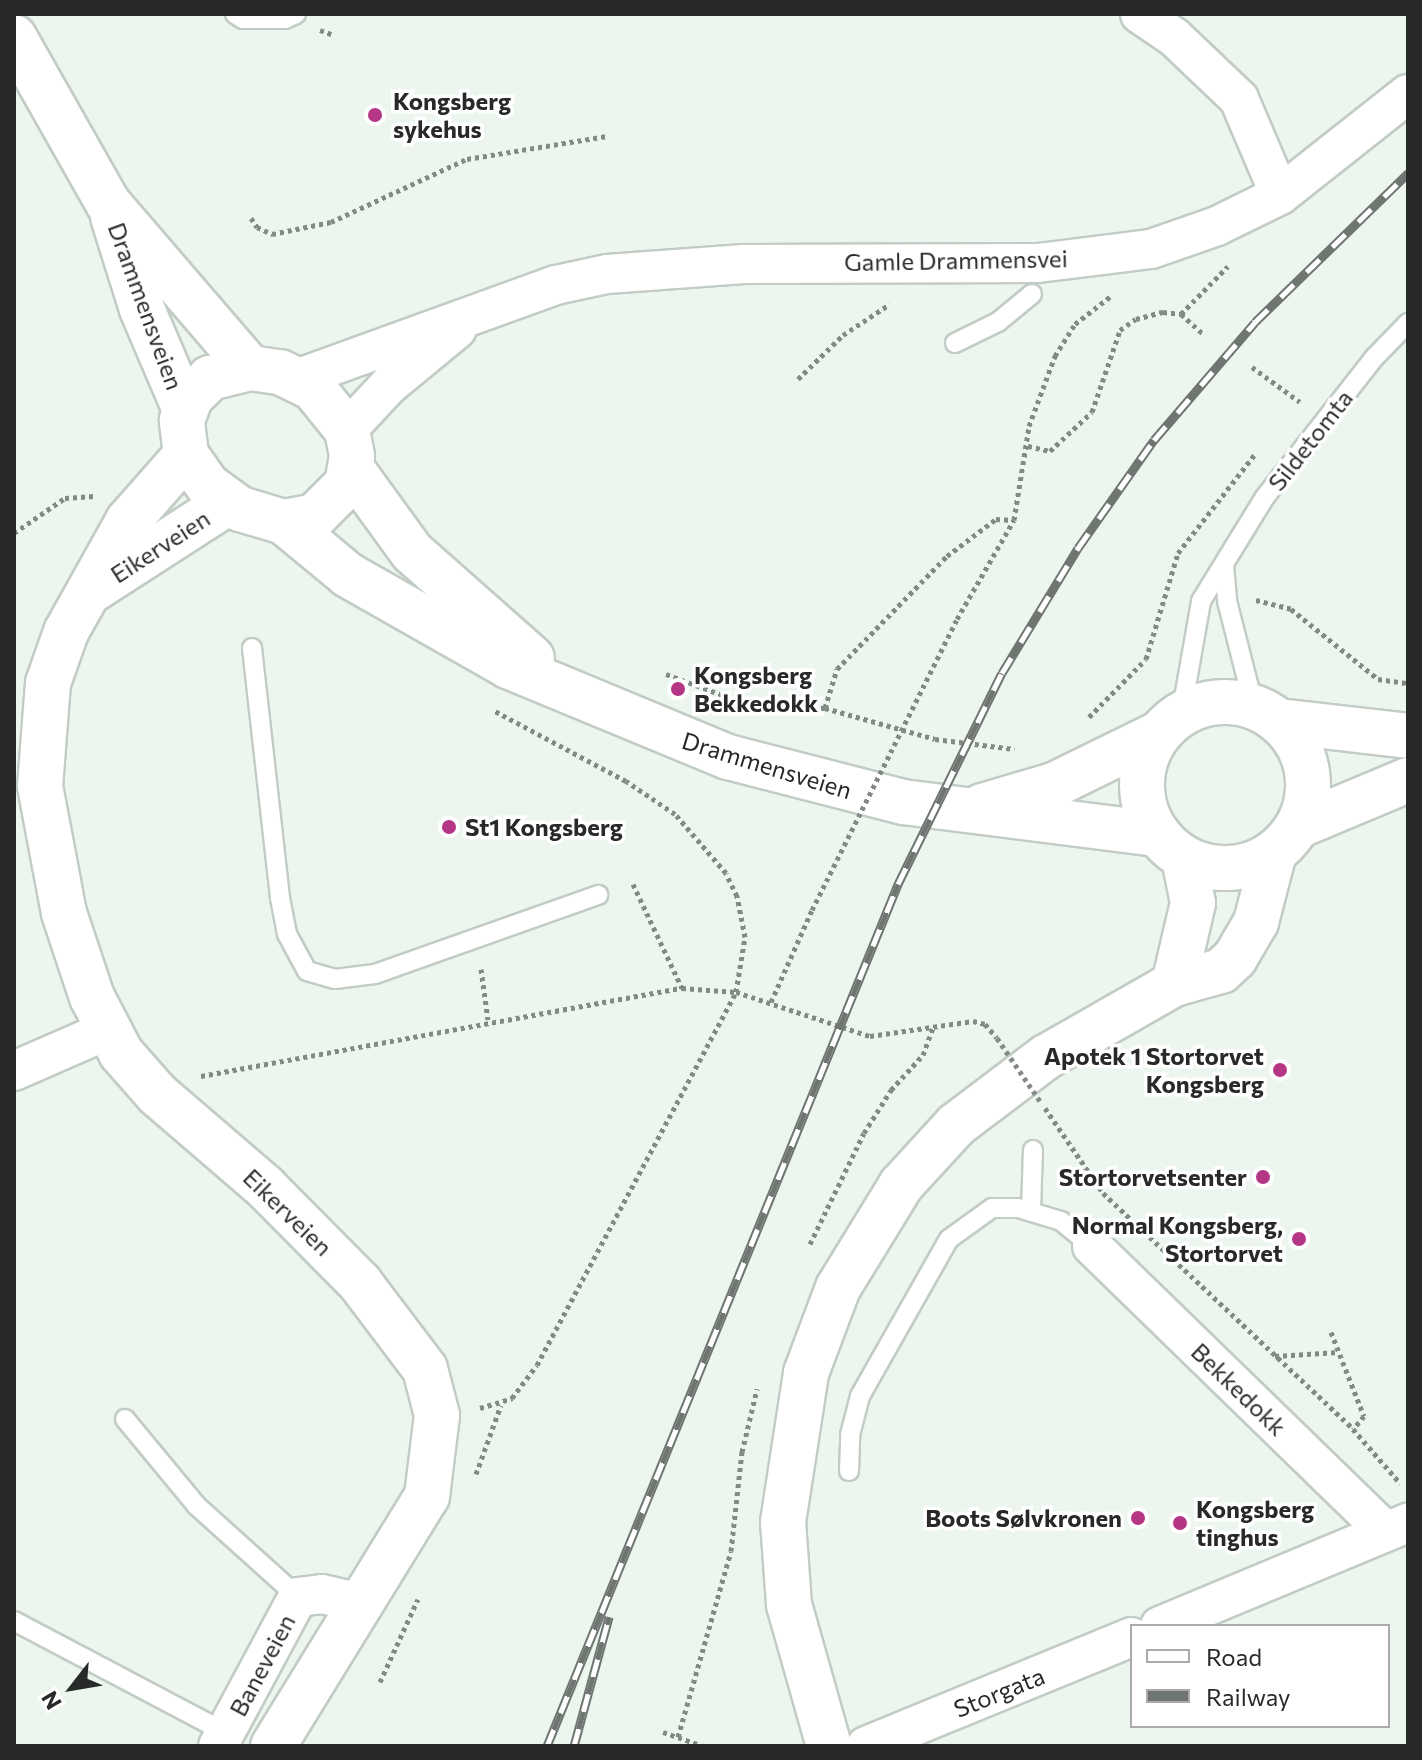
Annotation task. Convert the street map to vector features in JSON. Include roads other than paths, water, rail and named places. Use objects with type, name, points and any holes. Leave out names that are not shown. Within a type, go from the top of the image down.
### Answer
[{"type":"main road","name":"Drammensveien","points":[[14,37],[108,203],[250,368]]},
{"type":"main road","name":"Drammensveien","points":[[108,203],[142,309],[185,410]]},
{"type":"main road","points":[[250,368],[296,379],[328,401],[349,449],[347,484],[327,508],[284,522],[229,502],[199,476],[186,455],[181,432],[185,410],[210,378],[250,368]]},
{"type":"main road","name":"Drammensveien","points":[[349,449],[412,552],[570,691]]},
{"type":"main road","name":"Eikerveien","points":[[186,455],[128,521],[66,632],[48,683],[40,786],[64,913],[108,1030],[157,1094],[265,1187],[360,1283],[456,1412]]},
{"type":"main road","name":"Eikerveien","points":[[92,590],[229,502]]},
{"type":"main road","name":"Drammensveien","points":[[284,522],[348,575],[508,666],[649,727],[768,770],[855,793],[972,809],[1171,846]]},
{"type":"main road","points":[[1174,984],[1193,903],[1171,846],[1142,795],[1148,753],[1170,724],[1226,701],[1267,714],[1408,736]]},
{"type":"main road","points":[[829,1746],[789,1605],[783,1522],[806,1373],[838,1288],[901,1185],[956,1125],[1046,1057],[1174,984],[1221,971],[1235,958],[1256,922],[1286,840],[1309,789],[1307,770],[1293,735],[1267,714]]},
{"type":"main road","name":"Drammensveien","points":[[972,809],[1054,785],[1170,724]]},
{"type":"main road","points":[[1171,846],[1220,869],[1239,868],[1286,840],[1408,780]]},
{"type":"main road","name":"Baneveien","points":[[273,1746],[427,1496],[456,1412]]},
{"type":"street","points":[[1140,14],[1210,68],[1239,99],[1280,195]]},
{"type":"street","name":"Gamle Drammensvei","points":[[296,379],[396,340],[466,322],[556,285],[607,274],[744,264],[1038,263],[1151,249],[1217,226],[1280,195],[1408,94]]},
{"type":"street","name":"Gamle Drammensvei","points":[[349,449],[389,385],[466,322]]},
{"type":"street","points":[[14,1071],[108,1030]]},
{"type":"street","name":"Bekkedokk","points":[[1092,1246],[1397,1528]]},
{"type":"street","points":[[1165,1624],[1397,1528]]},
{"type":"street","name":"Baneveien","points":[[222,1740],[298,1597],[322,1594],[361,1603]]},
{"type":"street","name":"Storgata","points":[[866,1746],[1130,1638]]},
{"type":"lane","points":[[235,14],[243,19],[285,19],[296,14]]},
{"type":"lane","points":[[955,343],[998,322],[1032,294]]},
{"type":"lane","name":"Sildetomta","points":[[1170,724],[1201,601],[1265,497],[1374,358],[1408,323]]},
{"type":"lane","points":[[1224,565],[1227,601],[1267,714]]},
{"type":"lane","points":[[252,648],[280,898],[287,934],[307,971],[335,979],[375,974],[598,895]]},
{"type":"lane","points":[[1031,1210],[1033,1150]]},
{"type":"lane","points":[[849,1471],[850,1435],[860,1396],[949,1239],[992,1208],[1031,1210],[1061,1221],[1092,1246]]},
{"type":"lane","points":[[125,1419],[197,1506],[298,1597]]},
{"type":"lane","points":[[14,1621],[222,1740]]},
{"type":"railway","points":[[547,1746],[898,884],[1002,673],[1078,548],[1154,440],[1255,322],[1408,173]]},
{"type":"railway","points":[[574,1746],[609,1617]]},
{"type":"place","name":"Kongsberg sykehus","points":[[375,115]]},
{"type":"place","name":"Kongsberg Bekkedokk","points":[[678,689]]},
{"type":"place","name":"St1 Kongsberg","points":[[449,827]]},
{"type":"place","name":"Apotek 1 Stortorvet Kongsberg","points":[[1280,1070]]},
{"type":"place","name":"Stortorvetsenter","points":[[1263,1177]]},
{"type":"place","name":"Normal Kongsberg, Stortorvet","points":[[1299,1239]]},
{"type":"place","name":"Boots Sølvkronen","points":[[1138,1518]]},
{"type":"place","name":"Kongsberg tinghus","points":[[1180,1523]]}]
